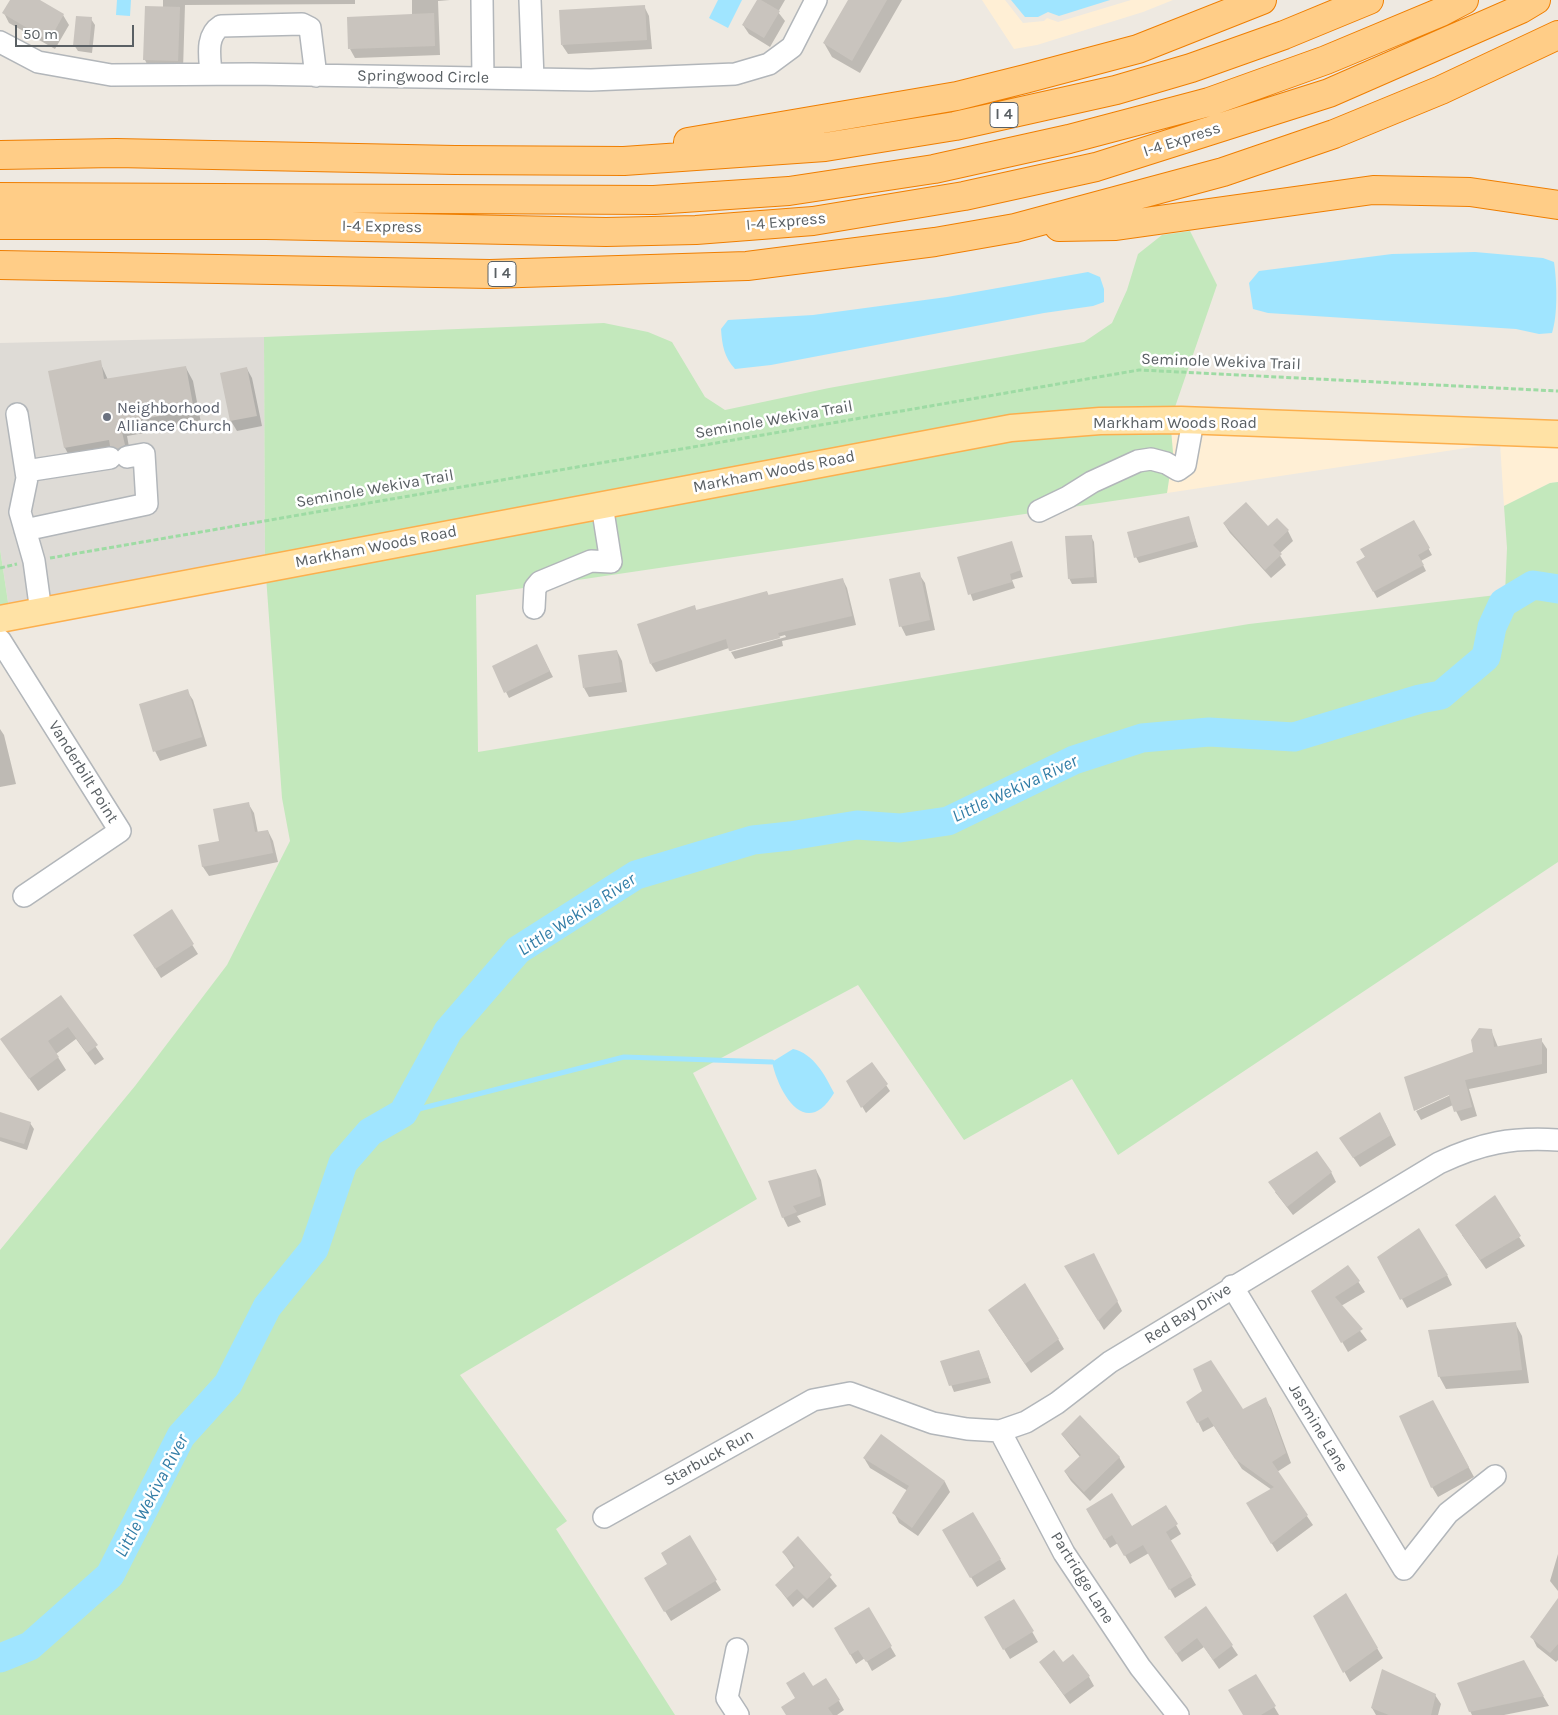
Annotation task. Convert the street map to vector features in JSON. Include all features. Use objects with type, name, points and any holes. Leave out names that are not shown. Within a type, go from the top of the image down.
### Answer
[{"type":"highway","points":[[624,161],[682,143],[957,96],[1025,79],[1138,49],[1262,0]]},
{"type":"highway","name":"I 4","points":[[0,155],[116,153],[455,160],[624,161],[825,147],[955,126],[1116,90],[1191,68],[1284,35],[1369,0]]},
{"type":"highway","name":"I-4 Express","points":[[0,197],[654,200],[789,191],[934,169],[1070,139],[1209,102],[1326,60],[1441,12],[1464,0]]},
{"type":"highway","name":"I-4 Express","points":[[0,225],[266,225],[606,232],[696,230],[813,221],[964,196],[1096,167],[1149,151],[1329,94],[1521,9],[1536,0]]},
{"type":"highway","name":"I 4","points":[[0,266],[490,274],[747,266],[935,242],[1015,228],[1223,172],[1334,134],[1441,90],[1558,35]]},
{"type":"highway","points":[[1015,228],[1116,226],[1373,190],[1470,192],[1558,205]]},
{"type":"main road","name":"Markham Woods Road","points":[[0,619],[1011,428],[1100,421],[1193,421],[1558,434]]},
{"type":"street","points":[[482,0],[483,78]]},
{"type":"street","points":[[530,0],[532,79]]},
{"type":"street","name":"Springwood Circle","points":[[0,42],[38,62],[111,75],[211,74],[591,80],[735,74],[769,64],[792,47],[816,0]]},
{"type":"street","points":[[211,74],[210,38],[214,30],[221,26],[302,24],[310,28],[316,76]]},
{"type":"street","points":[[17,414],[27,478],[20,512],[34,561],[41,612]]},
{"type":"street","points":[[1039,511],[1068,497],[1092,482],[1138,461],[1151,459],[1166,463],[1178,470],[1185,465],[1193,421]]},
{"type":"street","points":[[25,530],[147,504],[144,454],[26,471]]},
{"type":"street","points":[[534,608],[535,588],[540,582],[591,561],[611,562],[602,505]]},
{"type":"street","name":"Vanderbilt Point","points":[[0,640],[120,831],[24,896]]},
{"type":"street","name":"Red Bay Drive","points":[[813,1400],[850,1392],[934,1423],[968,1429],[1000,1431],[1026,1422],[1057,1403],[1110,1362],[1232,1286],[1439,1163],[1466,1150],[1501,1141],[1526,1138],[1558,1140]]},
{"type":"street","name":"Jasmine Lane","points":[[1232,1286],[1404,1569],[1448,1514],[1495,1476]]},
{"type":"street","name":"Starbuck Run","points":[[604,1517],[813,1400]]},
{"type":"street","name":"Partridge Lane","points":[[1000,1431],[1064,1553],[1140,1667],[1178,1715]]},
{"type":"street","points":[[737,1649],[727,1698],[738,1715]]},
{"type":"path","name":"Seminole Wekiva Trail","points":[[0,568],[1139,370],[1558,390]]},
{"type":"shaded area","points":[[982,0],[1005,0],[1023,23],[1044,21],[1047,18],[1058,22],[1131,0],[1173,0],[1143,12],[1037,45],[1014,49]]},
{"type":"shaded area","points":[[264,337],[265,560],[9,609],[0,549],[0,343]]},
{"type":"shaded area","points":[[1171,429],[1558,442],[1558,482],[1550,483],[1504,506],[1500,443],[1167,493],[1173,453]]},
{"type":"green space","points":[[1190,231],[1217,285],[1175,407],[265,560],[264,337],[604,323],[648,332],[672,342],[705,397],[725,410],[829,388],[1084,342],[1112,323],[1127,290],[1138,254],[1162,235]]},
{"type":"green space","points":[[1171,429],[1173,453],[1167,493],[476,595],[478,752],[1249,624],[1505,594],[1507,548],[1504,506],[1550,483],[1558,482],[1558,862],[1118,1155],[1072,1079],[964,1140],[858,985],[693,1073],[757,1199],[460,1375],[567,1521],[556,1529],[675,1715],[0,1715],[0,1250],[135,1086],[227,965],[290,841],[282,798],[266,576],[1011,437]]},
{"type":"green space","points":[[0,549],[9,609],[0,611]]},
{"type":"water","points":[[117,0],[131,0],[130,16],[116,15]]},
{"type":"water","points":[[718,0],[742,0],[728,28],[709,18]]},
{"type":"water","points":[[1011,0],[1110,0],[1059,16],[1048,12],[1038,17],[1025,17]]},
{"type":"water","points":[[1475,252],[1543,258],[1554,262],[1556,298],[1552,333],[1539,334],[1516,329],[1268,313],[1253,309],[1249,283],[1259,271],[1392,254]]},
{"type":"water","points":[[1088,272],[1100,277],[1104,289],[1104,302],[1093,306],[1044,313],[771,365],[735,369],[728,360],[723,346],[721,329],[728,320],[813,315],[947,297]]},
{"type":"water","points":[[793,1049],[813,1060],[823,1072],[834,1093],[824,1106],[813,1112],[804,1112],[795,1107],[787,1098],[772,1062]]},
{"type":"building","points":[[10,0],[40,0],[64,14],[49,41],[2,13]]},
{"type":"building","points":[[757,0],[761,0],[780,11],[764,38],[742,25]]},
{"type":"building","points":[[848,0],[887,0],[852,61],[823,43]]},
{"type":"building","points":[[645,5],[647,40],[561,45],[559,10]]},
{"type":"building","points":[[145,6],[180,7],[178,61],[143,60]]},
{"type":"building","points":[[434,13],[435,46],[348,49],[347,17]]},
{"type":"building","points":[[76,16],[92,17],[89,47],[73,46]]},
{"type":"building","name":"Neighborhood Alliance Church","points":[[101,360],[104,379],[186,366],[194,410],[120,423],[125,445],[118,449],[110,446],[109,440],[64,448],[48,371]]},
{"type":"building","points":[[247,367],[257,416],[230,421],[220,373]]},
{"type":"building","points":[[1246,502],[1268,526],[1277,518],[1289,530],[1273,545],[1282,554],[1265,570],[1223,523]]},
{"type":"building","points":[[1189,516],[1196,541],[1134,558],[1127,532]]},
{"type":"building","points":[[1414,520],[1430,548],[1418,555],[1424,565],[1373,592],[1356,562],[1365,557],[1360,549]]},
{"type":"building","points":[[1092,535],[1094,577],[1068,579],[1065,536]]},
{"type":"building","points":[[1012,541],[1021,570],[1010,574],[1012,582],[968,595],[957,557]]},
{"type":"building","points":[[920,572],[930,620],[899,627],[889,579]]},
{"type":"building","points":[[843,578],[852,616],[778,633],[780,638],[729,651],[726,639],[650,664],[637,624],[695,605],[696,610],[767,591],[768,595]]},
{"type":"building","points":[[537,644],[550,671],[504,693],[492,666]]},
{"type":"building","points":[[617,650],[622,682],[583,688],[578,655]]},
{"type":"building","points":[[188,689],[202,737],[153,752],[139,704]]},
{"type":"building","points":[[249,802],[255,832],[268,830],[273,853],[202,867],[198,845],[219,841],[213,809]]},
{"type":"building","points":[[172,909],[194,944],[155,969],[133,935]]},
{"type":"building","points":[[61,995],[98,1045],[87,1053],[68,1027],[48,1041],[59,1057],[29,1079],[0,1039]]},
{"type":"building","points":[[1479,1028],[1492,1029],[1494,1047],[1542,1038],[1542,1064],[1465,1080],[1472,1107],[1454,1112],[1449,1095],[1414,1111],[1404,1077],[1473,1052],[1471,1040]]},
{"type":"building","points":[[872,1062],[888,1084],[861,1108],[846,1081]]},
{"type":"building","points":[[0,1112],[31,1122],[24,1144],[0,1137]]},
{"type":"building","points":[[1380,1112],[1391,1135],[1353,1158],[1339,1138]]},
{"type":"building","points":[[1317,1151],[1332,1172],[1287,1207],[1268,1182]]},
{"type":"building","points":[[816,1169],[821,1196],[793,1206],[797,1212],[782,1218],[768,1181]]},
{"type":"building","points":[[1495,1195],[1521,1236],[1480,1260],[1455,1225]]},
{"type":"building","points":[[1419,1228],[1448,1275],[1400,1300],[1377,1257]]},
{"type":"building","points":[[1094,1253],[1118,1301],[1098,1321],[1064,1266]]},
{"type":"building","points":[[1348,1265],[1360,1281],[1335,1297],[1363,1329],[1341,1343],[1311,1291]]},
{"type":"building","points":[[1025,1283],[1059,1339],[1025,1364],[988,1310]]},
{"type":"building","points":[[1516,1322],[1522,1370],[1438,1377],[1428,1330]]},
{"type":"building","points":[[979,1350],[989,1377],[949,1386],[940,1361]]},
{"type":"building","points":[[1211,1360],[1243,1409],[1266,1397],[1286,1453],[1272,1462],[1308,1515],[1271,1544],[1246,1503],[1274,1487],[1235,1459],[1208,1417],[1197,1423],[1186,1402],[1202,1391],[1193,1369]]},
{"type":"building","points":[[1433,1400],[1469,1467],[1431,1488],[1399,1416]]},
{"type":"building","points":[[1080,1415],[1120,1457],[1084,1492],[1064,1471],[1081,1455],[1061,1434]]},
{"type":"building","points":[[881,1434],[945,1481],[912,1528],[892,1513],[909,1486],[863,1458]]},
{"type":"building","points":[[1112,1493],[1132,1526],[1166,1505],[1178,1524],[1166,1532],[1192,1576],[1169,1590],[1143,1545],[1124,1556],[1112,1535],[1104,1540],[1086,1509]]},
{"type":"building","points":[[973,1512],[1001,1559],[970,1578],[942,1530]]},
{"type":"building","points":[[690,1535],[717,1580],[664,1612],[644,1578],[667,1564],[661,1553]]},
{"type":"building","points":[[798,1536],[832,1575],[807,1599],[797,1589],[787,1598],[775,1585],[795,1566],[782,1552]]},
{"type":"building","points":[[1346,1593],[1378,1648],[1343,1673],[1313,1616]]},
{"type":"building","points":[[1558,1598],[1558,1644],[1550,1653],[1530,1637]]},
{"type":"building","points":[[1014,1599],[1034,1631],[1003,1650],[984,1617]]},
{"type":"building","points":[[1206,1606],[1233,1645],[1213,1660],[1197,1638],[1176,1654],[1164,1637]]},
{"type":"building","points":[[869,1607],[892,1646],[866,1662],[858,1650],[850,1655],[834,1628]]},
{"type":"building","points":[[1054,1650],[1063,1662],[1073,1654],[1090,1676],[1064,1695],[1039,1662]]},
{"type":"building","points":[[1524,1660],[1544,1696],[1469,1712],[1457,1683]]},
{"type":"building","points":[[1382,1669],[1436,1694],[1431,1715],[1389,1715],[1371,1708]]},
{"type":"building","points":[[804,1672],[813,1686],[826,1678],[840,1700],[828,1708],[833,1715],[786,1715],[781,1707],[795,1698],[786,1683]]},
{"type":"building","points":[[1256,1674],[1276,1706],[1261,1715],[1243,1715],[1228,1690]]},
{"type":"waterway","name":"Little Wekiva River","points":[[0,1658],[30,1646],[110,1575],[181,1436],[228,1384],[267,1307],[314,1249],[343,1163],[370,1132],[403,1113],[448,1031],[518,950],[636,875],[753,840],[857,825],[900,828],[948,821],[1074,760],[1142,738],[1209,732],[1294,737],[1420,699],[1441,695],[1486,657],[1492,627],[1503,603],[1533,585],[1558,589]]},
{"type":"waterway","points":[[403,1113],[624,1057],[772,1062]]},
{"type":"place","name":"Neighborhood Alliance Church","points":[[107,417]]}]
